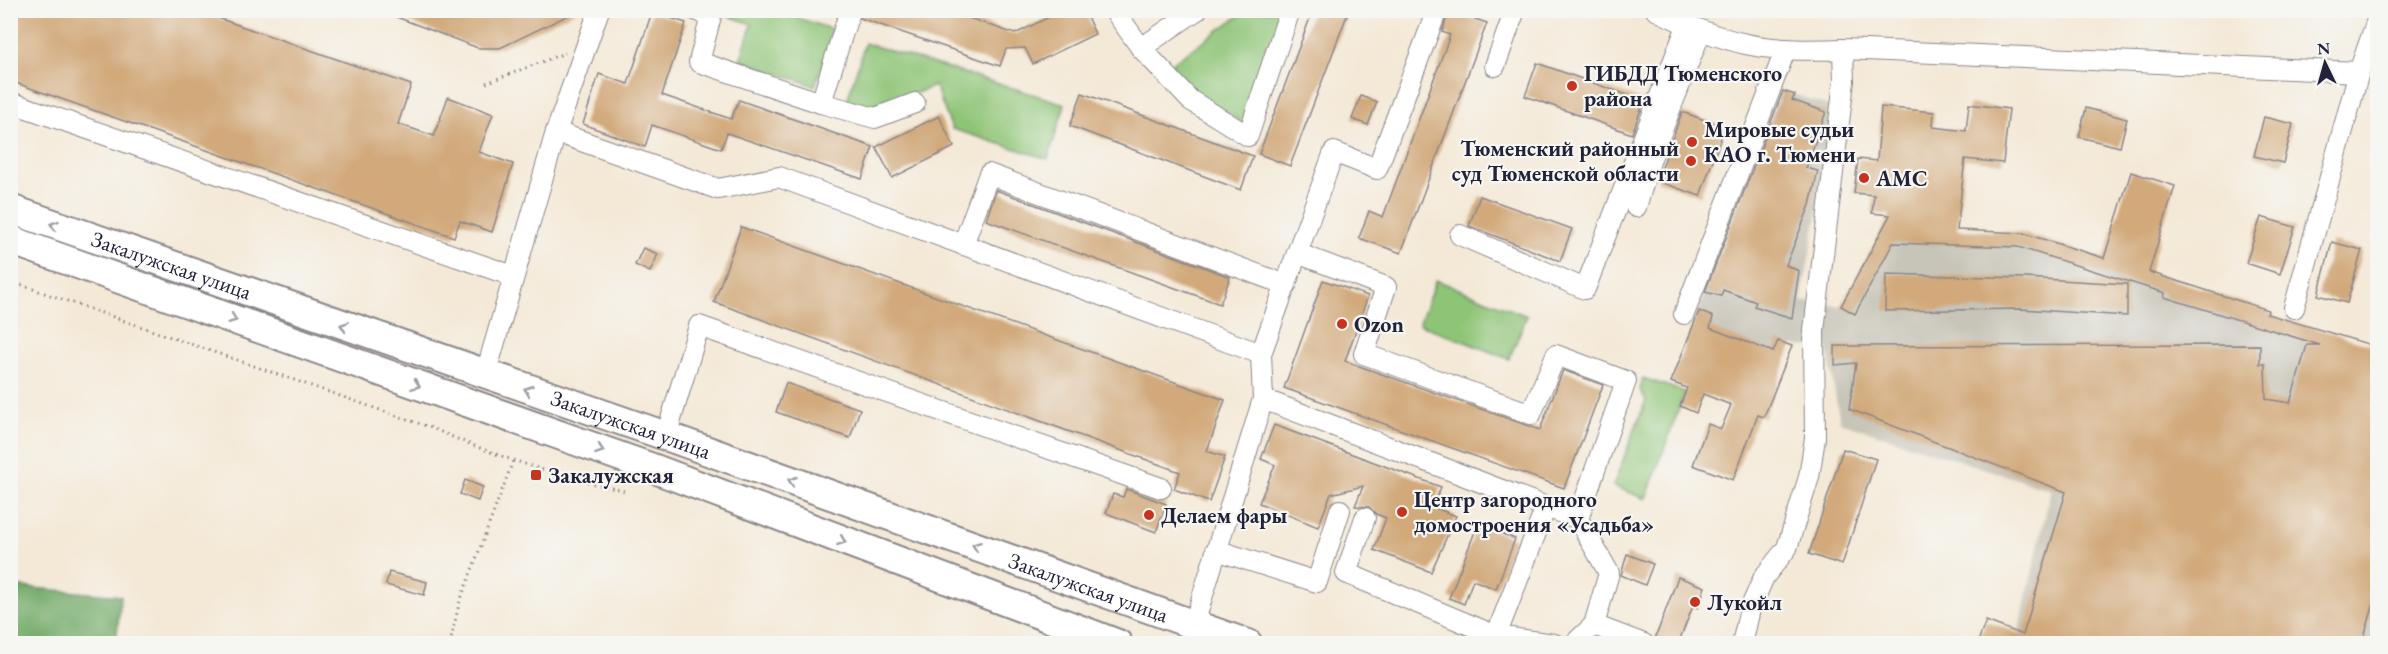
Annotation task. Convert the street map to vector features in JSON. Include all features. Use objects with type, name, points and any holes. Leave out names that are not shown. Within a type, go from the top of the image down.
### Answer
[{"type":"highway","name":"Закалужская улица","points":[[10,209],[485,376],[666,436],[1248,644]]},
{"type":"highway","points":[[10,240],[655,469],[1118,644]]},
{"type":"highway","points":[[10,256],[178,299]]},
{"type":"street","points":[[485,376],[556,132],[599,10]]},
{"type":"street","points":[[695,10],[711,16],[699,63],[875,118],[915,103]]},
{"type":"street","points":[[821,103],[850,10]]},
{"type":"street","points":[[1114,10],[1141,48],[1190,100],[1248,136],[1290,10]]},
{"type":"street","points":[[1141,48],[1197,10]]},
{"type":"street","points":[[1194,624],[1263,399],[1261,354],[1334,152],[1377,169],[1437,10]]},
{"type":"street","points":[[1495,66],[1515,10]]},
{"type":"street","points":[[1656,10],[1734,43],[1785,51],[1843,49],[2359,72]]},
{"type":"street","points":[[2294,308],[2359,72],[2378,17]]},
{"type":"street","points":[[1636,207],[1694,28]]},
{"type":"street","points":[[1460,235],[1585,289],[1694,28]]},
{"type":"street","points":[[1742,644],[1750,609],[1764,577],[1787,548],[1809,477],[1815,438],[1814,330],[1844,81],[1843,49]]},
{"type":"street","points":[[1684,314],[1785,51]]},
{"type":"street","points":[[10,102],[513,276]]},
{"type":"street","points":[[556,132],[718,189],[779,177],[1261,354]]},
{"type":"street","points":[[963,245],[989,174],[1286,285]]},
{"type":"street","points":[[1297,253],[1386,287],[1364,354],[1531,414],[1556,355],[1626,381],[1578,519]]},
{"type":"street","points":[[666,436],[699,326],[1161,488]]},
{"type":"street","points":[[1263,399],[1578,519],[1609,573],[1594,625],[1574,644]]},
{"type":"street","points":[[1494,640],[1546,507]]},
{"type":"street","points":[[1216,550],[1317,582],[1340,510]]},
{"type":"street","points":[[1365,518],[1346,573],[1494,640],[1554,644]]},
{"type":"street","points":[[1053,621],[1086,644]]},
{"type":"street","points":[[1594,625],[1644,644]]},
{"type":"path","points":[[486,83],[587,45]]},
{"type":"path","points":[[10,281],[432,428],[482,451],[569,479],[624,492]]},
{"type":"path","points":[[450,644],[459,604],[492,522],[513,461]]},
{"type":"shaded area","points":[[1781,90],[1837,109],[1801,301],[1841,306],[1883,228],[2018,232],[2268,310],[2275,317],[2377,347],[2377,643],[2016,643],[2051,490],[1840,422],[1827,347],[1792,346],[1764,417],[1671,382]]},
{"type":"green space","points":[[714,11],[777,11],[834,30],[815,86],[740,60],[752,24]]},
{"type":"green space","points":[[1246,11],[1286,11],[1246,125],[1195,93],[1172,74],[1172,63]]},
{"type":"green space","points":[[865,43],[1065,104],[1048,159],[952,129],[935,86],[874,109],[847,101]]},
{"type":"green space","points":[[1436,280],[1527,316],[1509,359],[1419,324]]},
{"type":"green space","points":[[1643,378],[1685,392],[1646,499],[1613,486],[1646,400],[1640,390]]},
{"type":"green space","points":[[10,586],[121,596],[116,643],[11,643]]},
{"type":"building","points":[[10,10],[195,10],[411,85],[398,124],[434,136],[448,97],[493,114],[479,152],[513,164],[492,232],[460,221],[454,237],[10,81]]},
{"type":"building","points":[[378,10],[579,10],[500,48],[478,48]]},
{"type":"building","points":[[862,10],[946,10],[1015,34],[1063,10],[1084,10],[1095,34],[1033,64],[1025,48],[1006,49],[1000,66],[860,18]]},
{"type":"building","points":[[1313,10],[1349,10],[1290,166],[1259,154]]},
{"type":"building","points":[[1449,10],[1487,23],[1401,253],[1359,238],[1369,211],[1383,217],[1450,35],[1442,32]]},
{"type":"building","points":[[652,12],[686,23],[662,95],[731,119],[739,100],[873,147],[862,179],[727,133],[721,149],[652,125],[645,147],[583,124],[599,74],[628,84]]},
{"type":"building","points":[[1537,63],[1644,101],[1632,134],[1525,96]]},
{"type":"building","points":[[1783,91],[1795,95],[1792,100],[1826,112],[1806,168],[1818,171],[1810,205],[1786,265],[1799,271],[1792,318],[1754,306],[1756,302],[1723,290],[1721,296],[1705,292]]},
{"type":"building","points":[[1082,93],[1253,156],[1241,190],[1070,126]]},
{"type":"building","points":[[1361,96],[1377,102],[1368,125],[1352,119]]},
{"type":"building","points":[[1969,104],[2009,109],[2003,163],[1965,159],[1957,230],[2023,233],[2104,258],[2131,172],[2175,186],[2149,272],[2268,310],[2267,314],[2378,347],[2378,590],[2362,644],[1977,644],[1986,621],[2023,635],[2066,492],[1849,409],[1856,363],[1835,365],[1835,346],[2260,345],[2260,364],[2265,364],[2266,399],[2290,403],[2307,345],[2320,345],[2164,297],[2165,293],[2018,247],[1893,243],[1855,314],[1841,306],[1890,215],[1872,213],[1874,195],[1854,193],[1858,159],[1877,161],[1881,107],[1934,112],[1933,127],[1966,131]]},
{"type":"building","points":[[2086,108],[2127,119],[2120,147],[2079,137]]},
{"type":"building","points":[[1682,112],[1725,127],[1700,196],[1657,181]]},
{"type":"building","points":[[939,116],[954,147],[892,178],[876,147]]},
{"type":"building","points":[[2264,117],[2293,124],[2283,163],[2254,156]]},
{"type":"building","points":[[996,190],[1230,277],[1220,304],[986,220]]},
{"type":"building","points":[[1480,196],[1572,229],[1560,261],[1469,226]]},
{"type":"building","points":[[2261,217],[2295,227],[2280,274],[2246,263]]},
{"type":"building","points":[[741,227],[1225,400],[1207,451],[1225,457],[1209,502],[1174,489],[1180,472],[714,302]]},
{"type":"building","points":[[2332,242],[2362,250],[2347,303],[2318,295]]},
{"type":"building","points":[[643,248],[658,254],[650,272],[635,265]]},
{"type":"building","points":[[1886,274],[2127,284],[2127,316],[2021,309],[1885,311]]},
{"type":"building","points":[[1323,280],[1368,296],[1345,361],[1540,430],[1563,370],[1603,385],[1564,488],[1284,388]]},
{"type":"building","points":[[1699,311],[1713,317],[1710,328],[1773,352],[1778,341],[1792,346],[1764,417],[1758,415],[1733,480],[1693,465],[1708,424],[1721,429],[1731,405],[1703,394],[1696,413],[1680,406],[1687,388],[1671,382]]},
{"type":"building","points":[[786,383],[860,409],[850,438],[776,412]]},
{"type":"building","points":[[1274,425],[1441,487],[1433,507],[1456,516],[1431,572],[1374,550],[1386,518],[1376,514],[1369,507],[1355,506],[1363,486],[1331,494],[1318,527],[1259,503],[1275,465],[1261,459]]},
{"type":"building","points":[[1843,449],[1876,459],[1842,565],[1809,554]]},
{"type":"building","points":[[465,480],[483,487],[478,501],[460,494]]},
{"type":"building","points":[[1126,489],[1166,504],[1156,532],[1106,513],[1113,494],[1123,497]]},
{"type":"building","points":[[1478,524],[1515,539],[1496,589],[1473,580],[1464,604],[1449,598]]},
{"type":"building","points":[[1627,554],[1653,564],[1645,585],[1621,575]]},
{"type":"building","points":[[389,572],[427,582],[424,595],[386,585]]},
{"type":"building","points":[[1678,577],[1705,587],[1698,608],[1693,606],[1678,644],[1656,644],[1655,639]]},
{"type":"place","name":"ГИБДД Тюменского района","points":[[1572,86]]},
{"type":"place","name":"Мировые судьи КАО г. Тюмени","points":[[1692,142]]},
{"type":"place","name":"Тюменский районный суд Тюменской области","points":[[1691,161]]},
{"type":"place","name":"АМС","points":[[1864,178]]},
{"type":"place","name":"Ozon","points":[[1342,324]]},
{"type":"place","name":"Закалужская","points":[[536,475]]},
{"type":"place","name":"Центр загородного домостроения «Усадьба»","points":[[1402,512]]},
{"type":"place","name":"Делаем фары","points":[[1149,515]]},
{"type":"place","name":"Лукойл","points":[[1695,602]]}]
